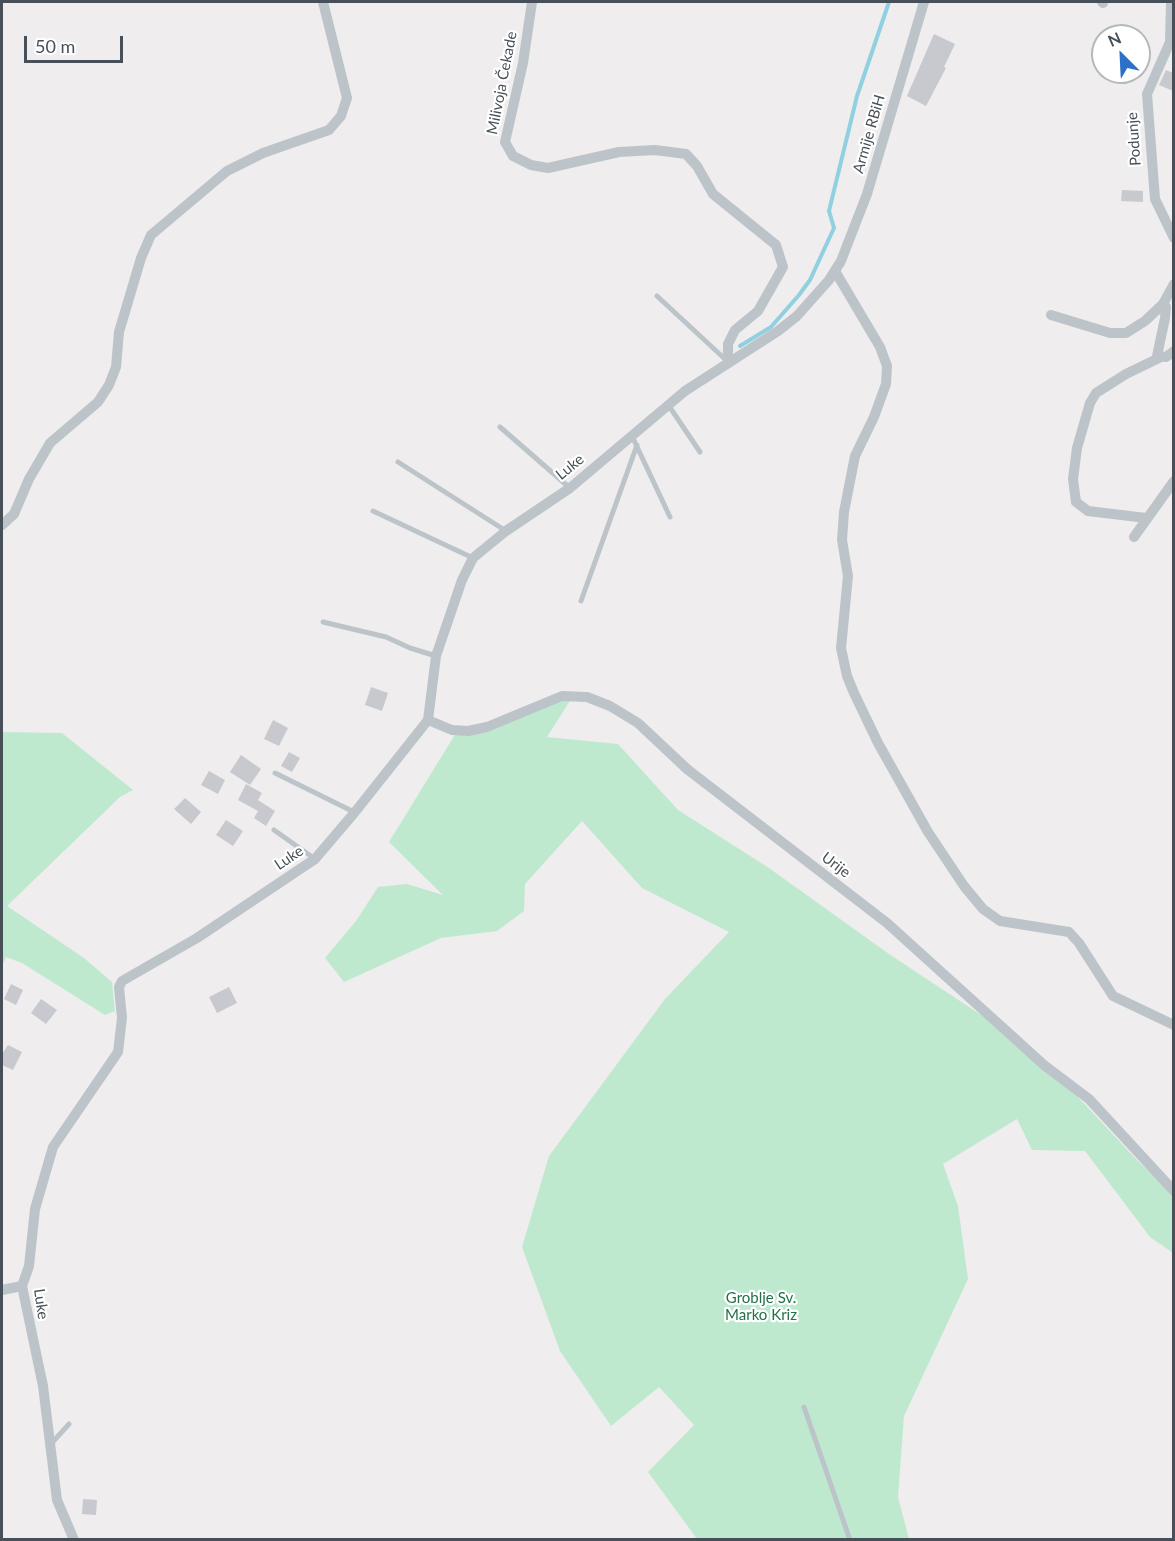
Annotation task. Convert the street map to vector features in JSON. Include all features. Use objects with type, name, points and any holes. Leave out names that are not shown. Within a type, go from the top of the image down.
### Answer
[{"type":"street","points":[[2,525],[14,514],[29,479],[50,443],[98,402],[109,385],[116,367],[119,332],[141,258],[151,235],[227,171],[263,153],[329,130],[341,116],[347,98],[323,2]]},
{"type":"street","name":"Milivoja Čekade","points":[[532,2],[523,63],[505,142],[506,148],[513,156],[531,165],[548,168],[619,152],[655,150],[686,154],[697,166],[713,194],[776,245],[783,267],[758,311],[735,330],[728,344],[728,362]]},
{"type":"street","name":"Armije RBiH","points":[[835,271],[853,233],[867,194],[924,2]]},
{"type":"street","name":"Podunje","points":[[1171,2],[1170,42],[1147,94],[1155,199],[1173,238]]},
{"type":"street","points":[[835,271],[880,347],[887,366],[885,384],[874,417],[855,456],[844,512],[842,540],[848,576],[841,648],[850,684],[878,743],[928,832],[982,909],[1000,921],[1069,933],[1079,943],[1113,996],[1173,1025]]},
{"type":"street","name":"Luke","points":[[74,1539],[57,1500],[43,1386],[22,1286],[29,1266],[35,1209],[53,1147],[118,1052],[122,1018],[119,987],[122,981],[197,939],[315,859],[354,812],[428,720],[436,656],[462,580],[473,558],[506,531],[570,488],[634,440],[685,391],[778,331],[797,316],[835,271]]},
{"type":"street","points":[[1051,315],[1110,333],[1126,333],[1145,321],[1162,304],[1173,284]]},
{"type":"street","points":[[1161,357],[1157,356],[1166,307],[1162,304]]},
{"type":"street","points":[[1146,518],[1088,512],[1076,502],[1073,479],[1077,448],[1090,404],[1096,393],[1126,374],[1173,351]]},
{"type":"street","points":[[1134,537],[1173,481]]},
{"type":"street","name":"Urije","points":[[428,720],[452,730],[468,731],[487,727],[562,696],[587,697],[610,706],[638,723],[687,769],[887,923],[1044,1065],[1089,1099],[1173,1191]]},
{"type":"street","points":[[2,1290],[22,1286]]},
{"type":"lane","points":[[657,296],[728,362]]},
{"type":"lane","points":[[669,406],[700,452]]},
{"type":"lane","points":[[500,427],[570,488]]},
{"type":"lane","points":[[634,440],[670,518]]},
{"type":"lane","points":[[581,602],[634,440]]},
{"type":"lane","points":[[398,462],[506,531]]},
{"type":"lane","points":[[373,511],[473,558]]},
{"type":"lane","points":[[323,622],[386,637],[436,656]]},
{"type":"lane","points":[[275,773],[354,812]]},
{"type":"lane","points":[[274,830],[315,859]]},
{"type":"lane","points":[[804,1407],[850,1539]]},
{"type":"lane","points":[[49,1446],[69,1424]]},
{"type":"green space","name":"Groblje Sv. Marko Kriz","points":[[573,696],[547,737],[618,744],[678,810],[769,868],[889,954],[1034,1050],[1136,1159],[1173,1194],[1173,1253],[1150,1237],[1085,1151],[1032,1150],[1017,1119],[943,1164],[958,1206],[968,1279],[904,1416],[898,1497],[909,1539],[697,1539],[648,1472],[694,1425],[659,1387],[611,1426],[560,1351],[522,1247],[549,1156],[665,999],[729,932],[642,888],[582,821],[525,884],[524,911],[497,931],[441,938],[344,982],[325,958],[356,921],[378,887],[407,884],[443,895],[389,842],[456,733]]},
{"type":"green space","points":[[2,732],[62,733],[133,790],[120,797],[7,906],[84,958],[112,982],[115,1011],[105,1015],[22,963],[6,957],[2,966]]},
{"type":"building","points":[[934,34],[955,44],[944,67],[946,68],[926,106],[907,96]]},
{"type":"building","points":[[1166,70],[1173,73],[1173,91],[1159,85]]},
{"type":"building","points":[[1122,190],[1143,191],[1143,202],[1121,201]]},
{"type":"building","points":[[371,687],[388,693],[382,711],[365,705]]},
{"type":"building","points":[[273,720],[288,728],[279,746],[264,739]]},
{"type":"building","points":[[289,752],[300,758],[292,772],[281,766]]},
{"type":"building","points":[[241,755],[261,769],[250,785],[230,772]]},
{"type":"building","points":[[209,771],[225,780],[218,794],[201,785]]},
{"type":"building","points":[[246,784],[262,793],[258,800],[275,811],[266,826],[254,818],[258,811],[238,800]]},
{"type":"building","points":[[185,798],[201,812],[191,824],[174,809]]},
{"type":"building","points":[[226,820],[243,831],[233,846],[216,835]]},
{"type":"building","points":[[11,984],[23,990],[16,1005],[4,999]]},
{"type":"building","points":[[229,987],[237,1003],[217,1013],[209,997]]},
{"type":"building","points":[[41,999],[57,1010],[46,1024],[31,1013]]},
{"type":"building","points":[[8,1045],[22,1052],[13,1070],[2,1065],[2,1054]]},
{"type":"building","points":[[83,1499],[97,1500],[96,1515],[82,1514]]},
{"type":"waterway","points":[[740,346],[771,327],[799,295],[810,280],[834,228],[829,211],[857,96],[889,2]]}]
